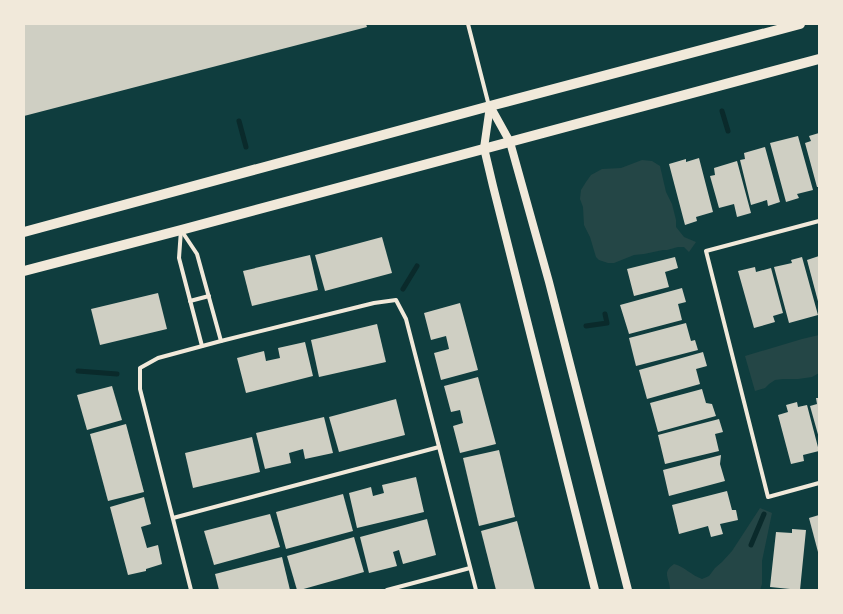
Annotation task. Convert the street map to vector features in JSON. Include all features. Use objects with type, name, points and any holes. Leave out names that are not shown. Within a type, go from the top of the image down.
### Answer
[{"type":"main road","points":[[24,232],[800,24]]},
{"type":"main road","points":[[24,271],[819,59]]},
{"type":"main road","points":[[490,106],[510,142],[549,282],[628,590]]},
{"type":"main road","points":[[490,106],[484,148],[595,590]]},
{"type":"street","points":[[468,24],[490,106]]},
{"type":"street","points":[[819,221],[706,251],[768,497],[819,483]]},
{"type":"street","points":[[181,230],[197,254],[221,341]]},
{"type":"street","points":[[181,230],[179,258],[202,346]]},
{"type":"street","points":[[190,301],[209,296]]},
{"type":"street","points":[[190,590],[140,389],[140,368],[158,358],[202,346],[374,302],[396,300],[406,320],[476,590]]},
{"type":"street","points":[[173,518],[439,447]]},
{"type":"street","points":[[386,590],[470,568]]},
{"type":"shaded area","points":[[642,160],[652,161],[660,166],[666,192],[672,204],[676,227],[684,237],[696,242],[689,252],[684,247],[678,247],[634,255],[614,263],[599,260],[596,257],[590,237],[584,225],[583,207],[580,199],[581,190],[591,175],[602,169],[621,168]]},
{"type":"shaded area","points":[[819,335],[819,373],[812,377],[775,380],[765,388],[755,391],[745,356]]},
{"type":"shaded area","points":[[760,508],[772,513],[762,561],[762,584],[760,590],[670,590],[667,573],[670,567],[674,564],[678,565],[702,579],[709,576],[732,551]]},
{"type":"building","points":[[24,24],[366,24],[367,27],[24,116]]},
{"type":"building","points":[[819,133],[819,187],[817,187],[805,143],[811,141],[809,136]]},
{"type":"building","points":[[798,136],[813,190],[797,194],[799,198],[786,202],[770,143]]},
{"type":"building","points":[[765,147],[780,202],[768,206],[767,200],[751,205],[740,160],[745,159],[744,153]]},
{"type":"building","points":[[699,158],[713,212],[696,217],[697,221],[685,225],[669,164],[686,159],[686,162]]},
{"type":"building","points":[[737,161],[751,213],[737,217],[734,204],[719,208],[710,176],[715,175],[714,168]]},
{"type":"building","points":[[382,237],[392,273],[325,291],[315,255]]},
{"type":"building","points":[[310,255],[318,290],[252,306],[243,271]]},
{"type":"building","points":[[819,256],[819,305],[807,260]]},
{"type":"building","points":[[675,257],[678,268],[665,272],[669,287],[634,296],[627,269]]},
{"type":"building","points":[[802,257],[818,315],[789,323],[774,267],[792,263],[791,260]]},
{"type":"building","points":[[755,267],[756,272],[771,268],[783,313],[773,316],[775,322],[754,328],[738,271]]},
{"type":"building","points":[[682,288],[686,302],[678,304],[682,320],[629,334],[620,305]]},
{"type":"building","points":[[158,293],[167,329],[100,345],[91,309]]},
{"type":"building","points":[[460,303],[478,370],[441,380],[434,353],[449,349],[446,336],[431,340],[424,313]]},
{"type":"building","points":[[686,323],[691,341],[695,340],[698,350],[636,366],[629,338]]},
{"type":"building","points":[[377,324],[386,362],[319,377],[311,340]]},
{"type":"building","points":[[305,342],[313,376],[246,393],[237,358],[264,351],[266,361],[280,358],[278,348]]},
{"type":"building","points":[[703,352],[707,366],[696,369],[700,384],[647,399],[639,370]]},
{"type":"building","points":[[478,377],[496,444],[460,453],[453,426],[463,423],[460,410],[451,412],[444,386]]},
{"type":"building","points":[[112,386],[122,420],[87,430],[77,395]]},
{"type":"building","points":[[702,389],[706,403],[712,404],[716,416],[658,432],[650,403]]},
{"type":"building","points":[[816,398],[819,398],[819,438],[810,406],[817,404]]},
{"type":"building","points":[[396,399],[405,435],[339,452],[329,417]]},
{"type":"building","points":[[797,402],[798,407],[807,405],[819,451],[803,455],[804,461],[791,464],[778,415],[788,412],[786,405]]},
{"type":"building","points":[[324,417],[333,453],[305,459],[303,449],[289,453],[291,463],[265,469],[256,433]]},
{"type":"building","points":[[719,419],[723,432],[715,434],[719,451],[665,464],[658,435]]},
{"type":"building","points":[[126,424],[144,492],[108,501],[90,434]]},
{"type":"building","points":[[252,437],[260,472],[193,488],[185,453]]},
{"type":"building","points":[[499,450],[515,517],[479,526],[463,458]]},
{"type":"building","points":[[721,455],[720,464],[725,481],[669,496],[663,470]]},
{"type":"building","points":[[416,477],[424,512],[357,528],[349,493],[371,487],[373,496],[384,493],[382,485]]},
{"type":"building","points":[[727,491],[732,510],[736,510],[738,520],[720,524],[723,534],[711,537],[708,526],[679,534],[672,505]]},
{"type":"building","points":[[343,494],[353,531],[286,549],[276,512]]},
{"type":"building","points":[[144,497],[151,524],[141,527],[147,548],[158,545],[162,564],[146,569],[146,571],[128,575],[110,507]]},
{"type":"building","points":[[270,514],[280,547],[214,565],[204,531]]},
{"type":"building","points":[[819,515],[819,552],[818,552],[809,518]]},
{"type":"building","points":[[427,519],[436,555],[403,564],[399,550],[393,552],[397,566],[369,573],[360,537]]},
{"type":"building","points":[[517,521],[535,590],[496,590],[481,531]]},
{"type":"building","points":[[792,529],[806,530],[800,590],[770,587],[776,532],[792,533]]},
{"type":"building","points":[[354,537],[364,572],[297,590],[287,556]]},
{"type":"building","points":[[282,557],[290,590],[219,590],[215,574]]},
{"type":"waterway","points":[[722,111],[728,131]]},
{"type":"waterway","points":[[239,121],[246,147]]},
{"type":"waterway","points":[[403,289],[417,266]]},
{"type":"waterway","points":[[586,326],[607,323],[605,314]]},
{"type":"waterway","points":[[78,371],[117,374]]},
{"type":"waterway","points":[[751,545],[764,514]]}]
